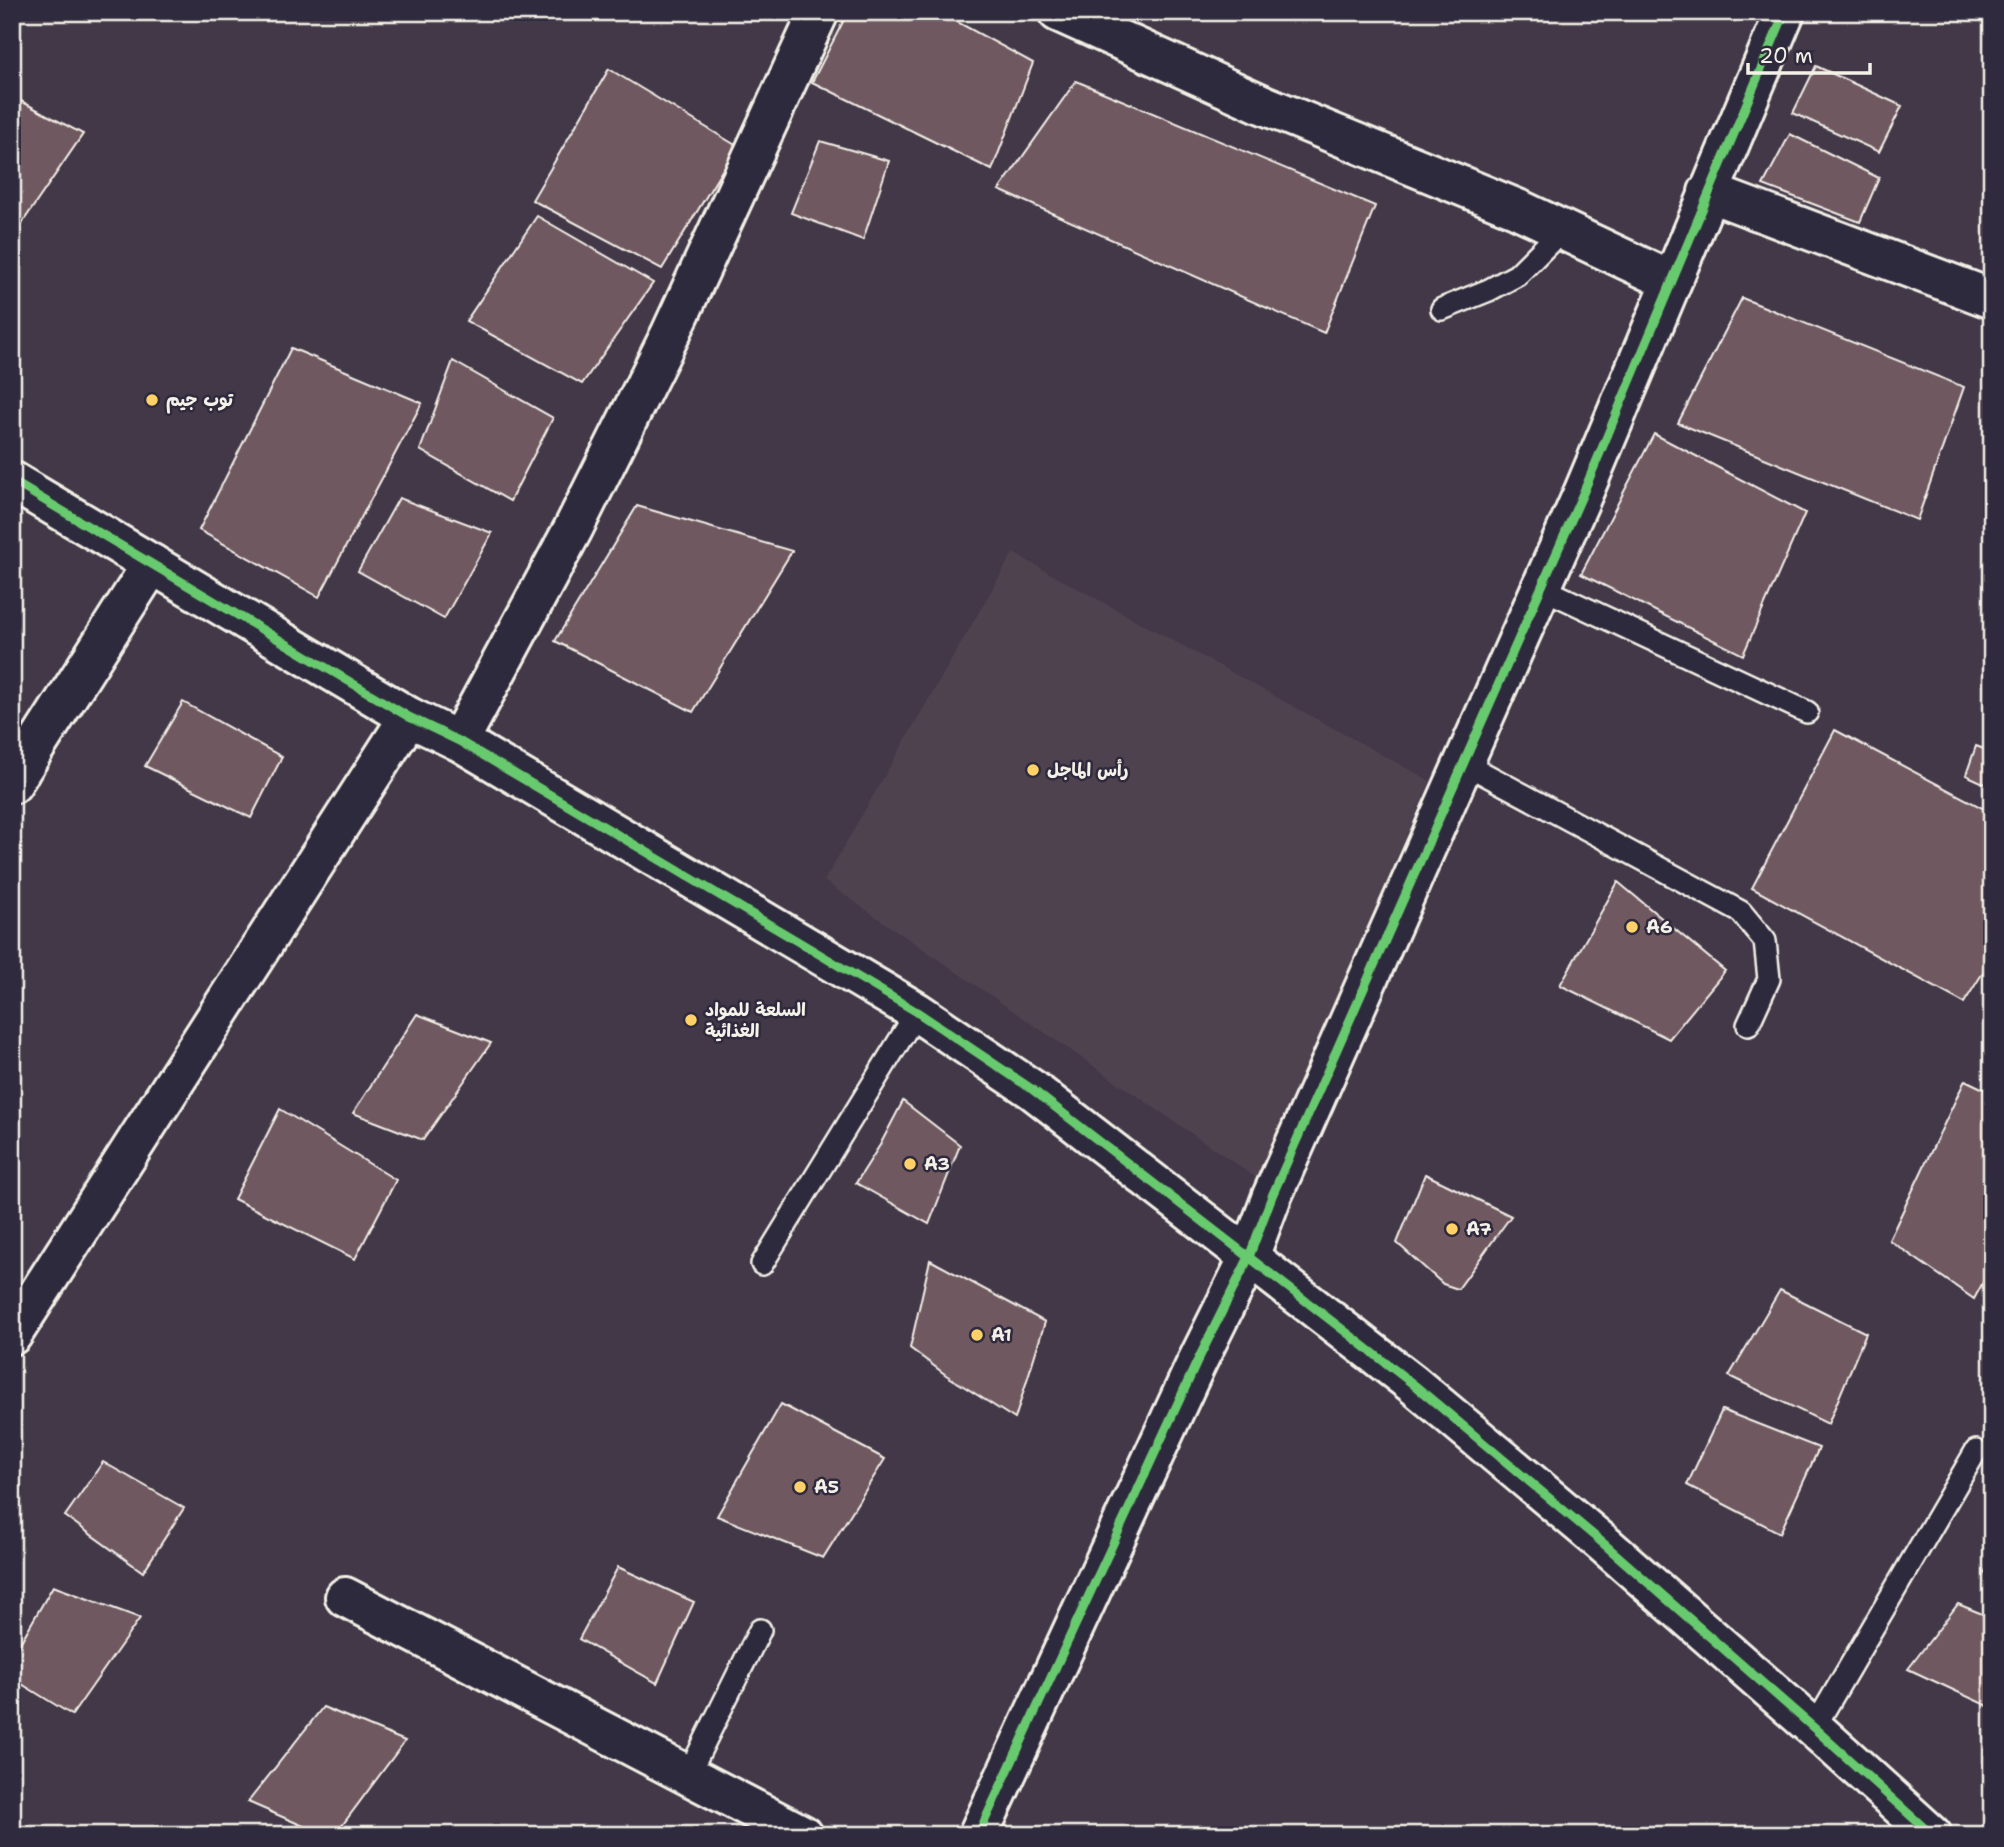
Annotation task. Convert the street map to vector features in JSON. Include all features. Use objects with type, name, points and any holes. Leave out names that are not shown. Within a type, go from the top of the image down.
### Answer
[{"type":"street","points":[[459,741],[573,529],[665,345],[819,12]]},
{"type":"street","points":[[1058,12],[1264,106],[1518,209],[1671,282]]},
{"type":"street","points":[[978,1835],[1196,1364],[1249,1257],[1272,1196],[1542,588],[1785,12]]},
{"type":"street","points":[[1708,192],[1992,299]]},
{"type":"street","points":[[12,481],[410,717],[459,741],[916,1012],[1033,1090],[1413,1384],[1604,1544],[1814,1728],[1931,1835]]},
{"type":"street","points":[[12,784],[152,564]]},
{"type":"street","points":[[12,1335],[410,717]]},
{"type":"street","points":[[345,1597],[803,1835]]},
{"type":"lane","points":[[1442,309],[1489,290],[1517,275],[1562,230]]},
{"type":"lane","points":[[1542,588],[1807,712]]},
{"type":"lane","points":[[1464,763],[1741,912],[1765,941],[1769,979],[1748,1025]]},
{"type":"lane","points":[[762,1264],[916,1012]]},
{"type":"lane","points":[[1814,1728],[1976,1451]]},
{"type":"lane","points":[[688,1776],[760,1630]]},
{"type":"shaded area","points":[[1013,553],[1430,781],[1258,1179],[824,881]]},
{"type":"building","points":[[848,12],[939,12],[1033,63],[992,170],[812,82]]},
{"type":"building","points":[[1816,66],[1902,106],[1879,152],[1793,113]]},
{"type":"building","points":[[609,69],[737,146],[662,269],[532,200]]},
{"type":"building","points":[[1076,81],[1375,206],[1324,333],[999,190]]},
{"type":"building","points":[[19,100],[83,134],[18,229],[12,226],[12,115]]},
{"type":"building","points":[[1790,134],[1879,178],[1860,222],[1763,185]]},
{"type":"building","points":[[820,141],[889,161],[863,240],[791,213]]},
{"type":"building","points":[[537,216],[653,283],[582,384],[466,321]]},
{"type":"building","points":[[1742,298],[1964,387],[1917,520],[1678,423]]},
{"type":"building","points":[[291,348],[422,403],[319,597],[199,530]]},
{"type":"building","points":[[453,361],[553,418],[510,501],[420,450]]},
{"type":"building","points":[[1654,434],[1805,513],[1743,655],[1581,574]]},
{"type":"building","points":[[399,498],[492,533],[444,619],[358,571]]},
{"type":"building","points":[[637,506],[792,551],[693,712],[555,641]]},
{"type":"building","points":[[183,702],[282,757],[251,818],[145,766]]},
{"type":"building","points":[[1835,730],[1992,813],[1992,958],[1964,1003],[1752,888]]},
{"type":"building","points":[[1976,746],[1992,752],[1992,787],[1966,775]]},
{"type":"building","name":"A6","points":[[1618,882],[1725,971],[1669,1039],[1560,985]]},
{"type":"building","points":[[417,1014],[491,1043],[423,1140],[353,1113]]},
{"type":"building","points":[[1965,1080],[1992,1093],[1992,1266],[1974,1299],[1889,1240]]},
{"type":"building","name":"A3","points":[[903,1101],[960,1145],[929,1224],[856,1183]]},
{"type":"building","points":[[280,1109],[396,1180],[355,1259],[234,1199]]},
{"type":"building","name":"A7","points":[[1425,1174],[1511,1216],[1458,1289],[1443,1284],[1397,1243]]},
{"type":"building","name":"A1","points":[[930,1260],[1045,1322],[1015,1419],[946,1375],[910,1348]]},
{"type":"building","points":[[1780,1290],[1866,1333],[1828,1424],[1729,1376]]},
{"type":"building","name":"A5","points":[[781,1404],[885,1459],[823,1558],[717,1516]]},
{"type":"building","points":[[1722,1410],[1819,1448],[1780,1533],[1687,1485]]},
{"type":"building","points":[[103,1462],[184,1508],[143,1572],[65,1516]]},
{"type":"building","points":[[1992,1559],[1992,1577],[1984,1573]]},
{"type":"building","points":[[618,1567],[694,1602],[657,1683],[579,1639]]},
{"type":"building","points":[[53,1586],[140,1618],[72,1715],[12,1678],[12,1657]]},
{"type":"building","points":[[1958,1604],[1992,1618],[1992,1708],[1908,1669]]},
{"type":"building","points":[[323,1707],[405,1741],[335,1835],[324,1835],[248,1802]]},
{"type":"cycle path","points":[[978,1835],[1196,1364],[1249,1257],[1272,1196],[1584,491],[1785,12]]},
{"type":"cycle path","points":[[12,481],[409,717],[459,741],[917,1012],[1033,1090],[1413,1384],[1604,1544],[1932,1835]]},
{"type":"place","name":"توب جيم","points":[[152,400]]},
{"type":"place","name":"رأس الماجل","points":[[1033,770]]},
{"type":"place","name":"A6","points":[[1632,927]]},
{"type":"place","name":"السلعة للمواد الغذائية","points":[[691,1020]]},
{"type":"place","name":"A3","points":[[910,1164]]},
{"type":"place","name":"A7","points":[[1452,1229]]},
{"type":"place","name":"A1","points":[[977,1335]]},
{"type":"place","name":"A5","points":[[800,1487]]}]
